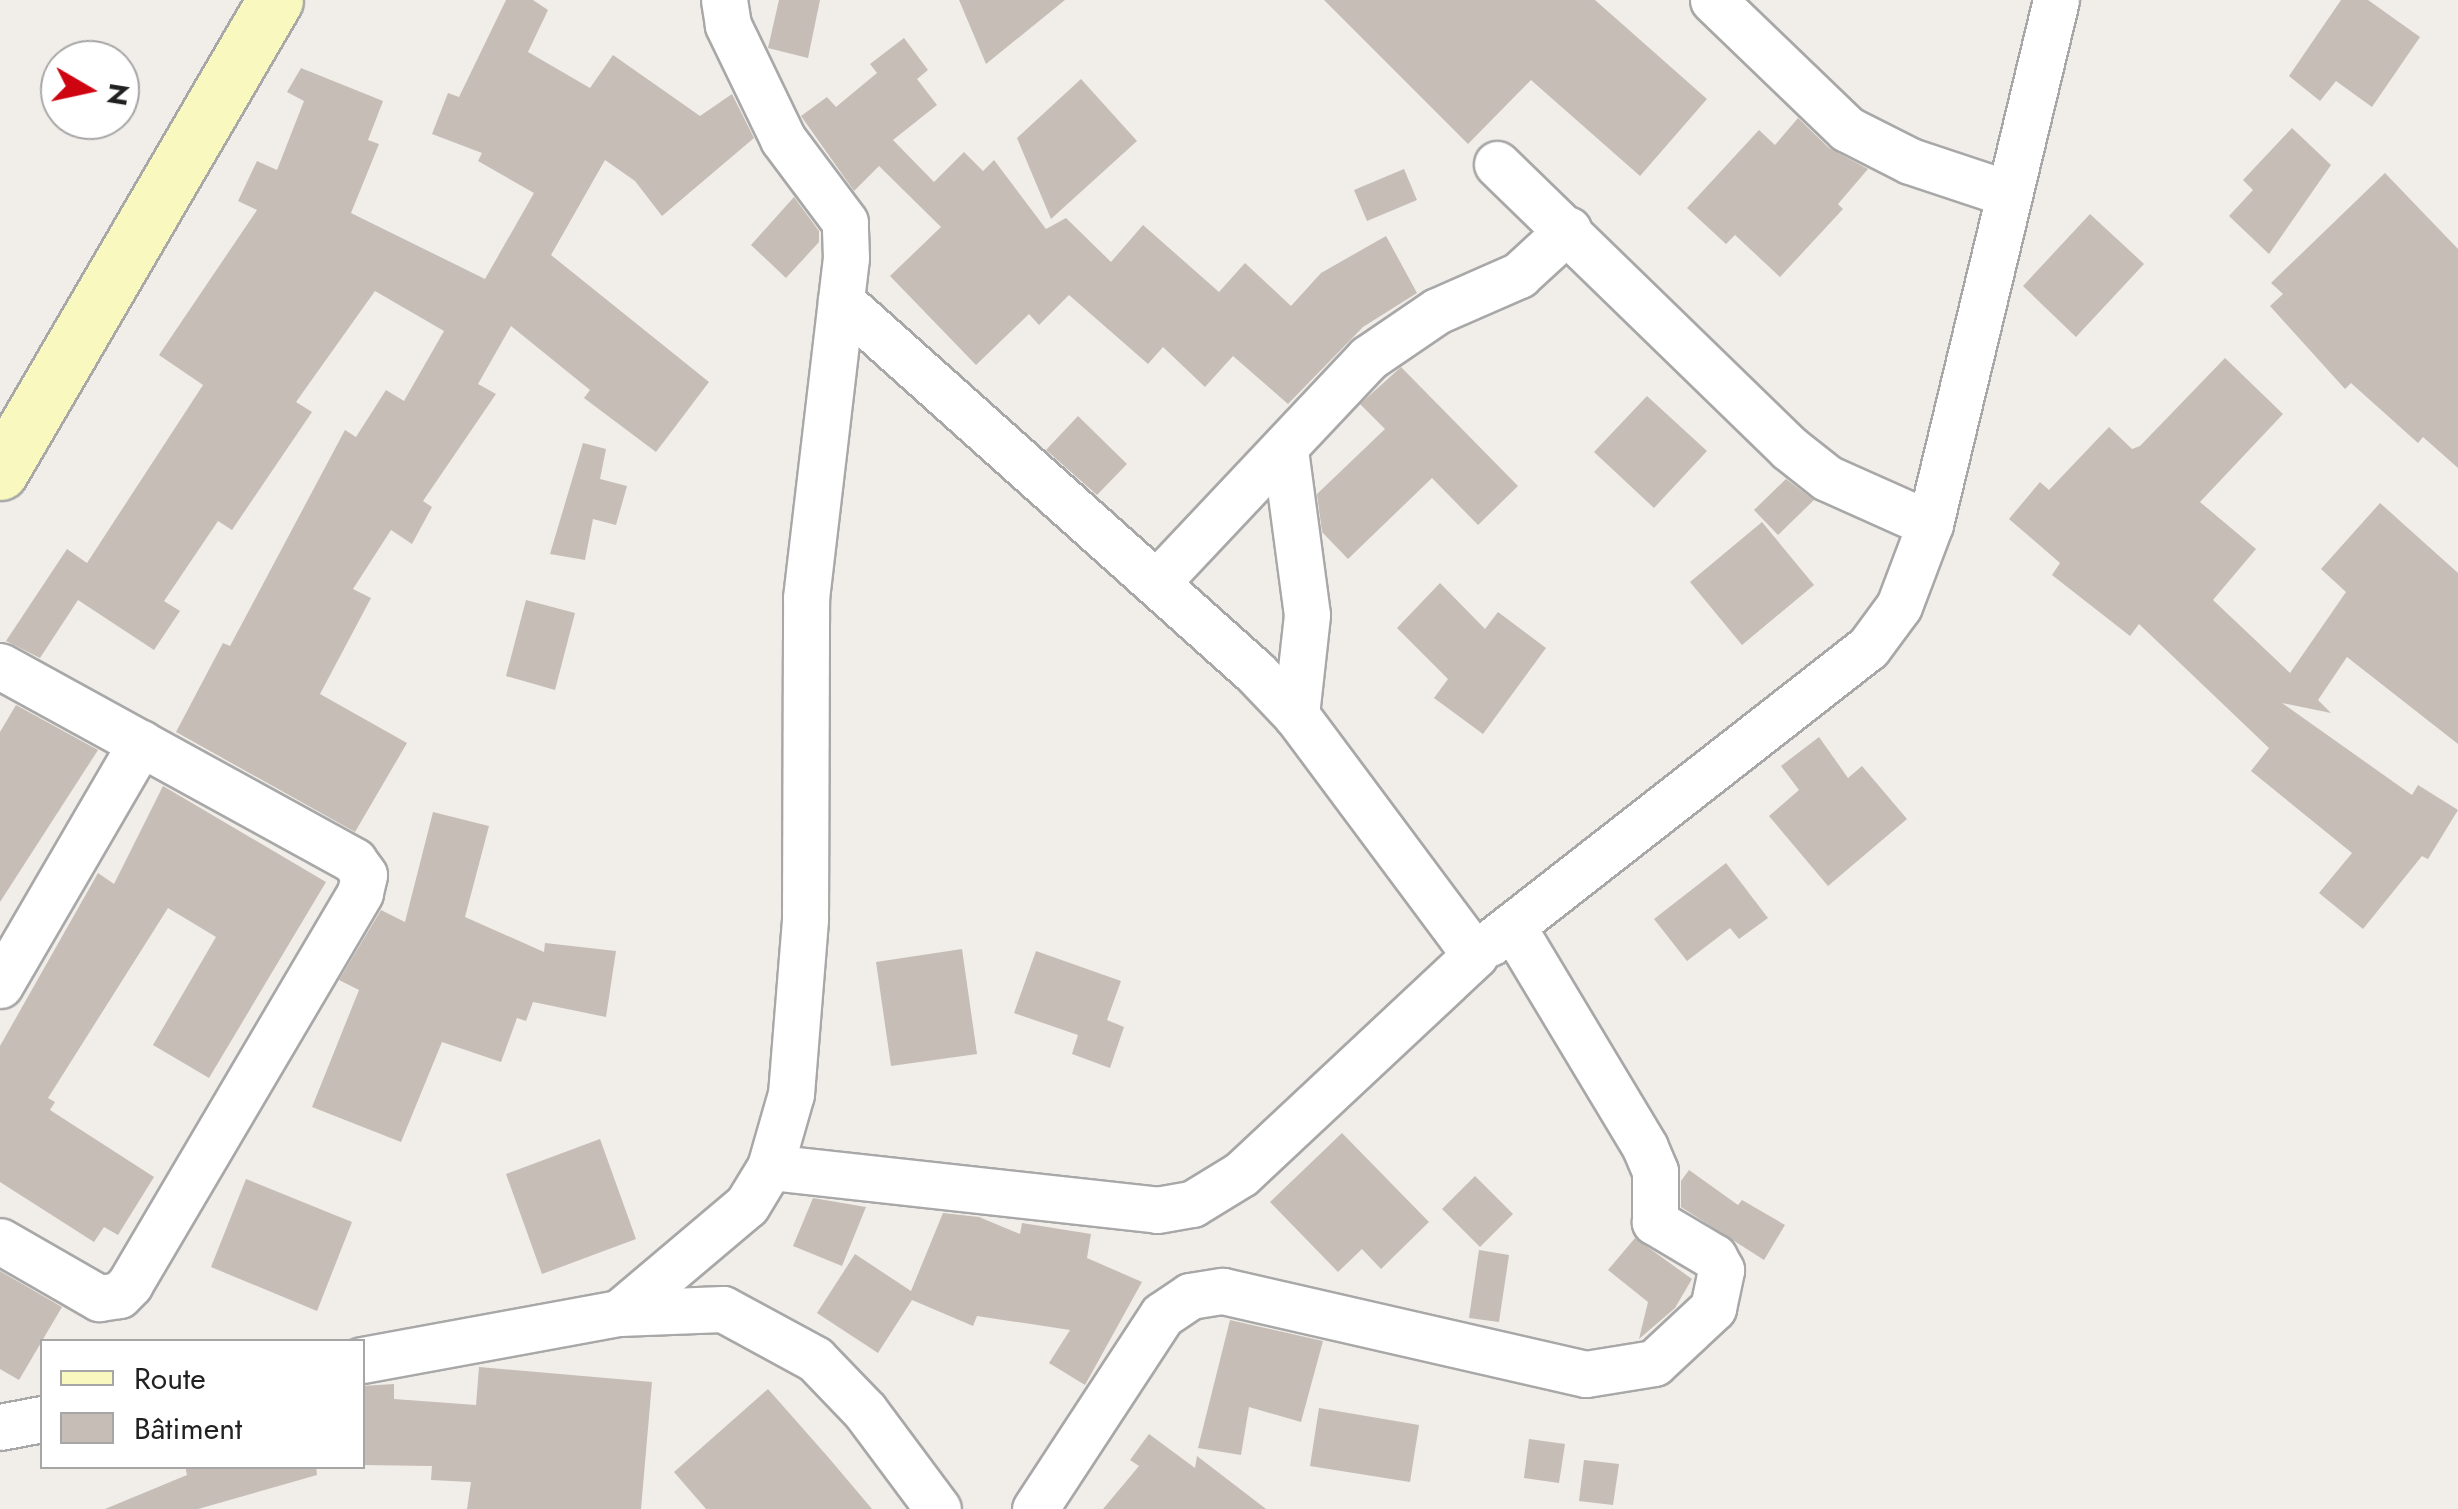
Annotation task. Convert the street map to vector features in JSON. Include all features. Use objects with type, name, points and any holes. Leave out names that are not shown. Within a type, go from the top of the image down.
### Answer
[{"type":"street","points":[[0,472],[275,0]]},
{"type":"street","points":[[619,1314],[747,1205],[770,1167],[791,1094],[799,1030],[806,598],[841,300],[844,222],[783,139],[728,26],[724,0]]},
{"type":"street","points":[[1712,0],[1847,130],[1910,162],[2009,194]]},
{"type":"street","points":[[770,1167],[1157,1210],[1192,1204],[1241,1174],[1475,955],[1868,648],[1899,606],[1930,524],[2056,0]]},
{"type":"street","points":[[1497,164],[1789,448],[1827,478],[1930,524]]},
{"type":"street","points":[[1159,580],[1368,358],[1404,330],[1518,275],[1568,230]]},
{"type":"street","points":[[841,300],[1033,479],[1159,580],[1296,716],[1475,955]]},
{"type":"street","points":[[1285,450],[1307,615],[1296,716]]},
{"type":"street","points":[[0,666],[354,861],[364,876],[360,893],[118,1295],[99,1298],[0,1241]]},
{"type":"street","points":[[0,985],[141,743]]},
{"type":"street","points":[[1035,1509],[1162,1315],[1190,1296],[1222,1291],[1586,1374],[1654,1363],[1713,1308],[1721,1270],[1714,1257],[1654,1222],[1655,1170],[1646,1148],[1512,926]]},
{"type":"street","points":[[365,1359],[619,1314],[723,1308],[801,1351],[866,1411],[938,1509]]},
{"type":"street","points":[[0,1426],[40,1419]]},
{"type":"building","points":[[506,0],[533,0],[548,10],[528,52],[590,88],[613,55],[700,116],[732,94],[754,138],[662,216],[635,181],[605,160],[551,255],[709,382],[656,452],[584,398],[590,390],[511,326],[478,384],[496,394],[423,501],[432,507],[412,544],[391,530],[353,589],[371,598],[320,694],[407,743],[355,832],[176,732],[223,643],[230,646],[345,430],[356,437],[386,390],[404,401],[444,331],[375,291],[296,402],[312,412],[232,530],[218,521],[164,601],[180,611],[154,650],[78,600],[40,658],[6,641],[67,549],[87,563],[203,385],[159,355],[257,210],[238,201],[257,161],[277,170],[304,101],[287,92],[301,68],[383,101],[368,140],[379,144],[351,213],[485,279],[534,193],[478,161],[482,153],[432,134],[448,93],[459,97]]},
{"type":"building","points":[[779,0],[820,0],[808,58],[768,48]]},
{"type":"building","points":[[959,0],[1065,0],[986,64]]},
{"type":"building","points":[[1324,0],[1595,0],[1707,99],[1640,176],[1531,80],[1468,144]]},
{"type":"building","points":[[2341,0],[2368,0],[2420,37],[2372,107],[2336,81],[2320,101],[2289,76]]},
{"type":"building","points":[[904,38],[928,70],[917,79],[937,105],[893,140],[934,182],[964,152],[983,171],[994,160],[1046,229],[1066,218],[1111,262],[1143,225],[1219,292],[1245,263],[1291,306],[1321,273],[1386,236],[1417,293],[1363,327],[1288,404],[1233,356],[1205,387],[1163,347],[1148,364],[1069,295],[1039,325],[1029,314],[976,365],[890,276],[941,227],[879,166],[854,191],[801,116],[827,97],[836,107],[877,73],[870,64]]},
{"type":"building","points":[[1081,79],[1137,141],[1051,219],[1017,138]]},
{"type":"building","points":[[1798,118],[1829,148],[1868,169],[1838,204],[1843,209],[1780,277],[1735,235],[1726,244],[1687,208],[1759,130],[1775,145]]},
{"type":"building","points":[[2292,128],[2331,165],[2269,254],[2229,216],[2253,190],[2243,180]]},
{"type":"building","points":[[1404,169],[1417,200],[1367,221],[1354,190]]},
{"type":"building","points":[[2385,173],[2458,249],[2458,468],[2423,437],[2418,443],[2351,383],[2345,389],[2270,306],[2283,294],[2271,283]]},
{"type":"building","points":[[794,197],[819,231],[819,242],[786,278],[751,245]]},
{"type":"building","points":[[2090,214],[2144,264],[2076,337],[2023,286]]},
{"type":"building","points":[[2225,358],[2283,414],[2200,502],[2256,549],[2213,600],[2290,673],[2346,592],[2321,569],[2380,503],[2458,573],[2458,744],[2347,657],[2318,700],[2331,713],[2282,703],[2412,795],[2418,785],[2458,810],[2428,859],[2422,856],[2363,929],[2319,893],[2352,853],[2251,771],[2269,748],[2139,624],[2130,636],[2052,575],[2060,563],[2009,519],[2040,482],[2049,490],[2109,427],[2132,449],[2140,446]]},
{"type":"building","points":[[1401,367],[1518,486],[1478,525],[1432,478],[1348,559],[1322,532],[1317,494],[1385,429],[1360,404]]},
{"type":"building","points":[[1647,396],[1707,451],[1654,508],[1594,452]]},
{"type":"building","points":[[1078,416],[1127,464],[1097,495],[1046,450]]},
{"type":"building","points":[[583,443],[606,449],[600,479],[627,486],[616,525],[593,519],[585,560],[550,554]]},
{"type":"building","points":[[1786,479],[1814,500],[1778,535],[1754,510]]},
{"type":"building","points":[[1762,522],[1814,585],[1742,645],[1690,582]]},
{"type":"building","points":[[1440,583],[1485,629],[1498,612],[1546,648],[1483,734],[1434,698],[1448,679],[1397,628]]},
{"type":"building","points":[[526,600],[575,613],[555,690],[506,676]]},
{"type":"building","points":[[16,705],[98,750],[0,902],[0,732]]},
{"type":"building","points":[[1819,737],[1848,778],[1862,766],[1907,819],[1828,886],[1769,816],[1799,790],[1781,766]]},
{"type":"building","points":[[163,786],[326,882],[209,1078],[153,1045],[216,937],[168,908],[48,1098],[55,1102],[50,1110],[154,1177],[118,1235],[104,1227],[94,1242],[0,1182],[0,1046],[98,873],[114,884]]},
{"type":"building","points":[[433,812],[489,826],[465,917],[544,952],[545,943],[616,951],[606,1017],[533,1002],[526,1021],[517,1018],[501,1062],[442,1042],[401,1142],[312,1107],[359,990],[339,980],[381,910],[405,922]]},
{"type":"building","points":[[1726,863],[1768,918],[1739,939],[1730,928],[1687,961],[1654,919]]},
{"type":"building","points":[[962,949],[977,1054],[891,1066],[876,962]]},
{"type":"building","points":[[1036,951],[1121,981],[1107,1020],[1124,1027],[1110,1068],[1072,1054],[1078,1035],[1014,1013]]},
{"type":"building","points":[[1342,1133],[1429,1222],[1381,1269],[1362,1249],[1338,1272],[1270,1202]]},
{"type":"building","points":[[600,1139],[636,1239],[542,1274],[506,1174]]},
{"type":"building","points":[[1689,1170],[1738,1205],[1742,1200],[1785,1225],[1764,1260],[1681,1207],[1681,1181]]},
{"type":"building","points":[[1475,1176],[1513,1214],[1480,1247],[1442,1209]]},
{"type":"building","points":[[246,1179],[352,1222],[317,1311],[211,1267]]},
{"type":"building","points":[[813,1198],[866,1207],[842,1266],[793,1246]]},
{"type":"building","points":[[943,1213],[979,1217],[1020,1234],[1022,1223],[1091,1234],[1087,1258],[1142,1282],[1085,1385],[1049,1363],[1070,1330],[977,1316],[973,1326],[912,1300],[878,1353],[817,1313],[855,1254],[911,1291]]},
{"type":"building","points":[[1635,1238],[1692,1279],[1675,1308],[1639,1339],[1648,1302],[1608,1270]]},
{"type":"building","points":[[1479,1250],[1509,1255],[1499,1322],[1469,1318]]},
{"type":"building","points":[[0,1271],[62,1307],[19,1380],[0,1369]]},
{"type":"building","points":[[1230,1320],[1323,1341],[1301,1422],[1249,1407],[1241,1455],[1198,1448]]},
{"type":"building","points":[[479,1367],[652,1382],[641,1509],[467,1509],[471,1482],[431,1480],[432,1466],[365,1465],[365,1386],[394,1384],[394,1399],[476,1405]]},
{"type":"building","points":[[768,1389],[872,1509],[706,1509],[674,1472]]},
{"type":"building","points":[[1319,1408],[1419,1425],[1410,1482],[1310,1466]]},
{"type":"building","points":[[1149,1434],[1195,1468],[1197,1456],[1266,1509],[1103,1509],[1139,1466],[1130,1460]]},
{"type":"building","points":[[1529,1439],[1565,1444],[1559,1483],[1524,1478]]},
{"type":"building","points":[[1584,1460],[1619,1464],[1613,1505],[1579,1501]]},
{"type":"building","points":[[186,1469],[316,1469],[317,1475],[198,1509],[105,1509],[187,1475]]}]
